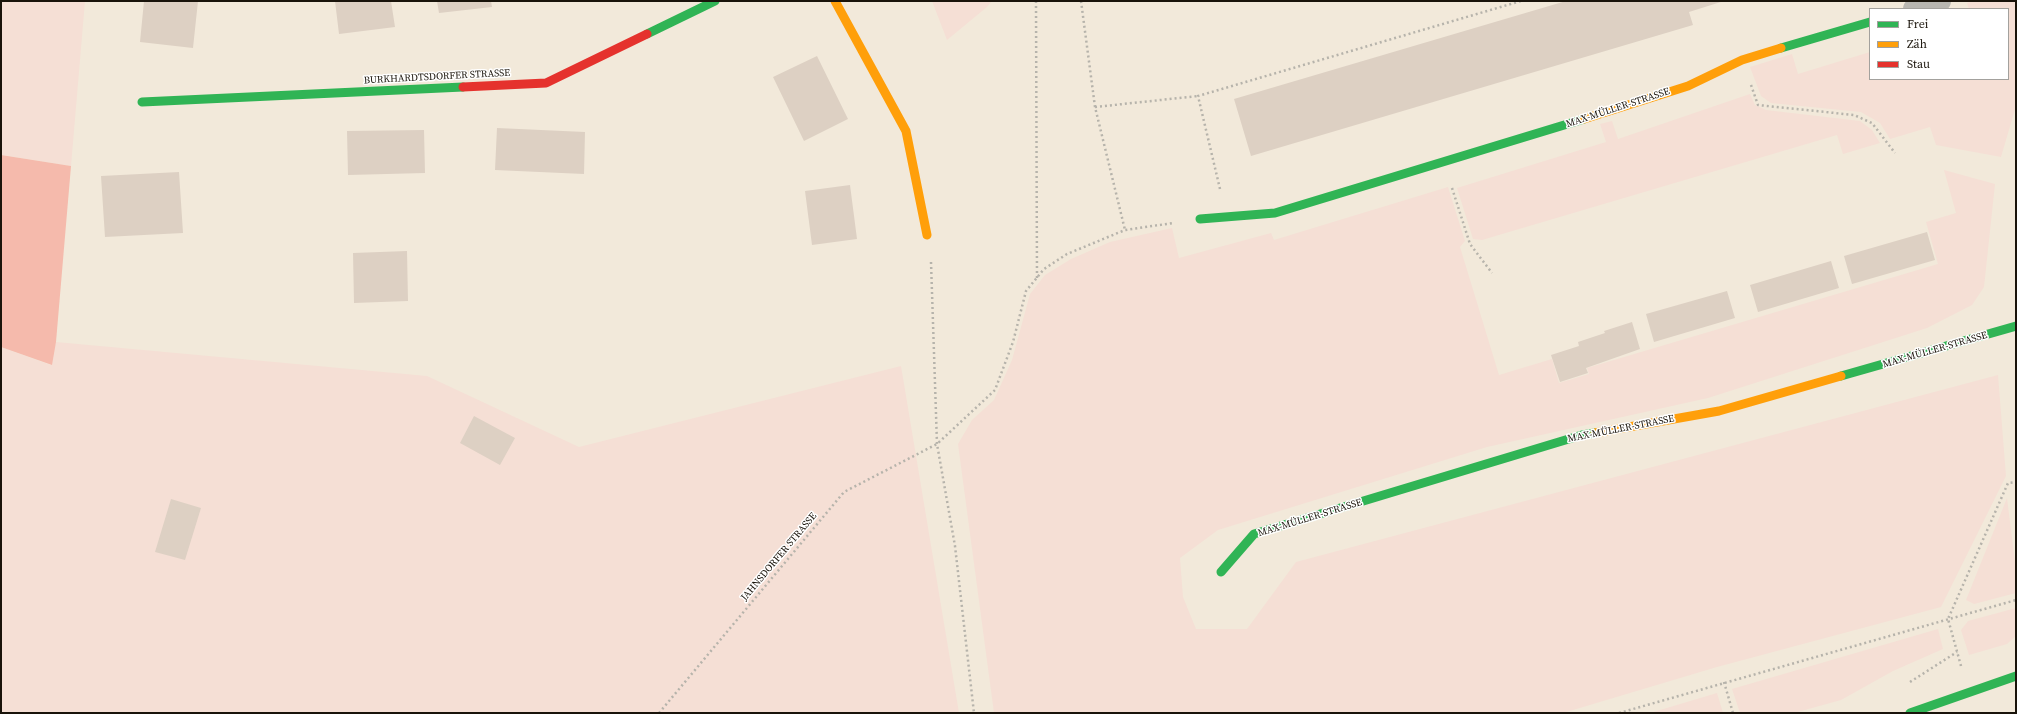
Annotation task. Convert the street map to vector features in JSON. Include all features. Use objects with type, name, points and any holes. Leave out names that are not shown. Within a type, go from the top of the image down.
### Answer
[{"type":"street","name":"BURKHARDTSDORFER STRASSE","points":[[142,102],[546,83],[715,1]]},
{"type":"street","points":[[835,1],[906,131],[927,235]]},
{"type":"street","points":[[1917,8],[1940,1]]},
{"type":"street","name":"MAX-MÜLLER-STRASSE","points":[[1200,219],[1275,213],[1688,86],[1742,60],[1869,22]]},
{"type":"street","name":"MAX-MÜLLER-STRASSE","points":[[1221,572],[1254,534],[1270,529],[1582,435],[1720,411],[2016,326]]},
{"type":"street","points":[[1910,713],[2016,676]]},
{"type":"path","points":[[1036,1],[1037,278]]},
{"type":"path","points":[[1082,1],[1095,108],[1125,230]]},
{"type":"path","points":[[1095,108],[1198,96],[1521,1]]},
{"type":"path","points":[[1742,60],[1758,105],[1854,115],[1872,123],[1895,153]]},
{"type":"path","points":[[1198,96],[1227,217]]},
{"type":"path","points":[[1452,186],[1470,244],[1492,273]]},
{"type":"path","name":"JAHNSDORFER STRASSE","points":[[659,713],[844,492],[937,444],[995,390],[1013,342],[1026,291],[1044,269],[1067,254],[1125,230],[1200,219]]},
{"type":"path","points":[[927,235],[931,260],[937,444],[955,546],[974,713]]},
{"type":"path","points":[[1968,692],[1948,619],[2008,483],[2016,482]]},
{"type":"path","points":[[1619,713],[2016,600]]},
{"type":"path","points":[[1904,686],[1957,652]]},
{"type":"path","points":[[1724,682],[1733,713]]},
{"type":"shaded area","points":[[1,1],[85,1],[71,166],[1,155]]},
{"type":"shaded area","points":[[932,1],[992,1],[987,7],[947,40]]},
{"type":"shaded area","points":[[1972,1],[2016,1],[2016,106],[2001,157],[1936,145],[1930,127],[1890,139],[1880,123],[1861,112],[1771,103],[1761,96],[1750,67],[1792,54],[1798,74],[1869,52],[1869,80],[2009,80],[2009,8],[1969,8],[1967,3]]},
{"type":"shaded area","points":[[1750,94],[1755,105],[1766,110],[1860,121],[1872,130],[1880,143],[1843,154],[1837,135],[1482,240],[1473,239],[1457,188],[1606,142],[1600,124],[1612,121],[1618,139]]},
{"type":"shaded area","points":[[1,155],[71,166],[56,342],[52,365],[1,347]]},
{"type":"shaded area","points":[[1944,170],[1995,184],[1984,287],[1972,305],[1927,328],[1708,398],[1487,447],[1218,530],[1180,558],[1183,597],[1196,629],[1247,629],[1296,562],[1998,375],[2006,476],[1941,607],[1717,667],[1563,713],[994,713],[958,444],[972,420],[994,400],[1012,360],[1030,294],[1045,275],[1071,259],[1110,242],[1172,228],[1179,258],[1271,233],[1274,240],[1448,187],[1465,241],[1460,247],[1499,375],[1552,359],[1559,383],[1589,374],[1587,368],[1938,264],[1926,222],[1956,213]]},
{"type":"shaded area","points":[[56,342],[427,376],[579,447],[901,366],[959,713],[1,713],[1,347],[51,365]]},
{"type":"shaded area","points":[[2007,498],[2016,570],[2016,593],[1974,604],[1966,600]]},
{"type":"shaded area","points":[[2016,608],[2016,636],[2007,644],[1969,655],[1961,630],[1968,621]]},
{"type":"shaded area","points":[[1938,629],[1943,649],[1893,671],[1841,700],[1794,713],[1740,713],[1732,689]]},
{"type":"shaded area","points":[[1717,693],[1723,713],[1650,713]]},
{"type":"building","points":[[144,1],[198,1],[193,48],[140,42]]},
{"type":"building","points":[[335,1],[391,1],[395,27],[339,34]]},
{"type":"building","points":[[437,1],[491,1],[492,7],[439,13]]},
{"type":"building","points":[[1566,1],[1724,1],[1689,12],[1693,25],[1251,156],[1234,99]]},
{"type":"building","points":[[817,56],[848,119],[804,141],[773,77]]},
{"type":"building","points":[[497,128],[585,132],[584,174],[495,170]]},
{"type":"building","points":[[424,130],[425,173],[348,175],[347,131]]},
{"type":"building","points":[[179,172],[183,233],[105,237],[101,176]]},
{"type":"building","points":[[850,185],[857,239],[812,245],[805,191]]},
{"type":"building","points":[[1927,232],[1935,260],[1852,284],[1844,256]]},
{"type":"building","points":[[407,251],[408,301],[354,303],[353,253]]},
{"type":"building","points":[[1831,261],[1839,288],[1758,312],[1750,285]]},
{"type":"building","points":[[1727,291],[1735,318],[1654,342],[1646,314]]},
{"type":"building","points":[[1632,322],[1640,349],[1586,368],[1588,373],[1560,382],[1551,355],[1579,346],[1578,342],[1605,333],[1604,331]]},
{"type":"building","points":[[474,416],[515,438],[500,465],[460,443]]},
{"type":"building","points":[[171,499],[201,508],[185,560],[155,552]]},
{"type":"traffic: fast","points":[[647,34],[715,1]]},
{"type":"traffic: fast","points":[[1781,48],[1869,22]]},
{"type":"traffic: fast","points":[[142,102],[463,87]]},
{"type":"traffic: fast","points":[[1200,219],[1275,213],[1584,119]]},
{"type":"traffic: fast","points":[[1841,376],[2016,326]]},
{"type":"traffic: fast","points":[[1221,572],[1254,534],[1582,435],[1595,433]]},
{"type":"traffic: fast","points":[[1910,713],[2016,676]]},
{"type":"traffic: slow","points":[[835,1],[906,131],[927,235]]},
{"type":"traffic: slow","points":[[1584,119],[1688,86],[1742,60],[1781,48]]},
{"type":"traffic: slow","points":[[1595,433],[1719,411],[1841,376]]},
{"type":"traffic: jam","points":[[463,87],[546,83],[647,34]]}]
